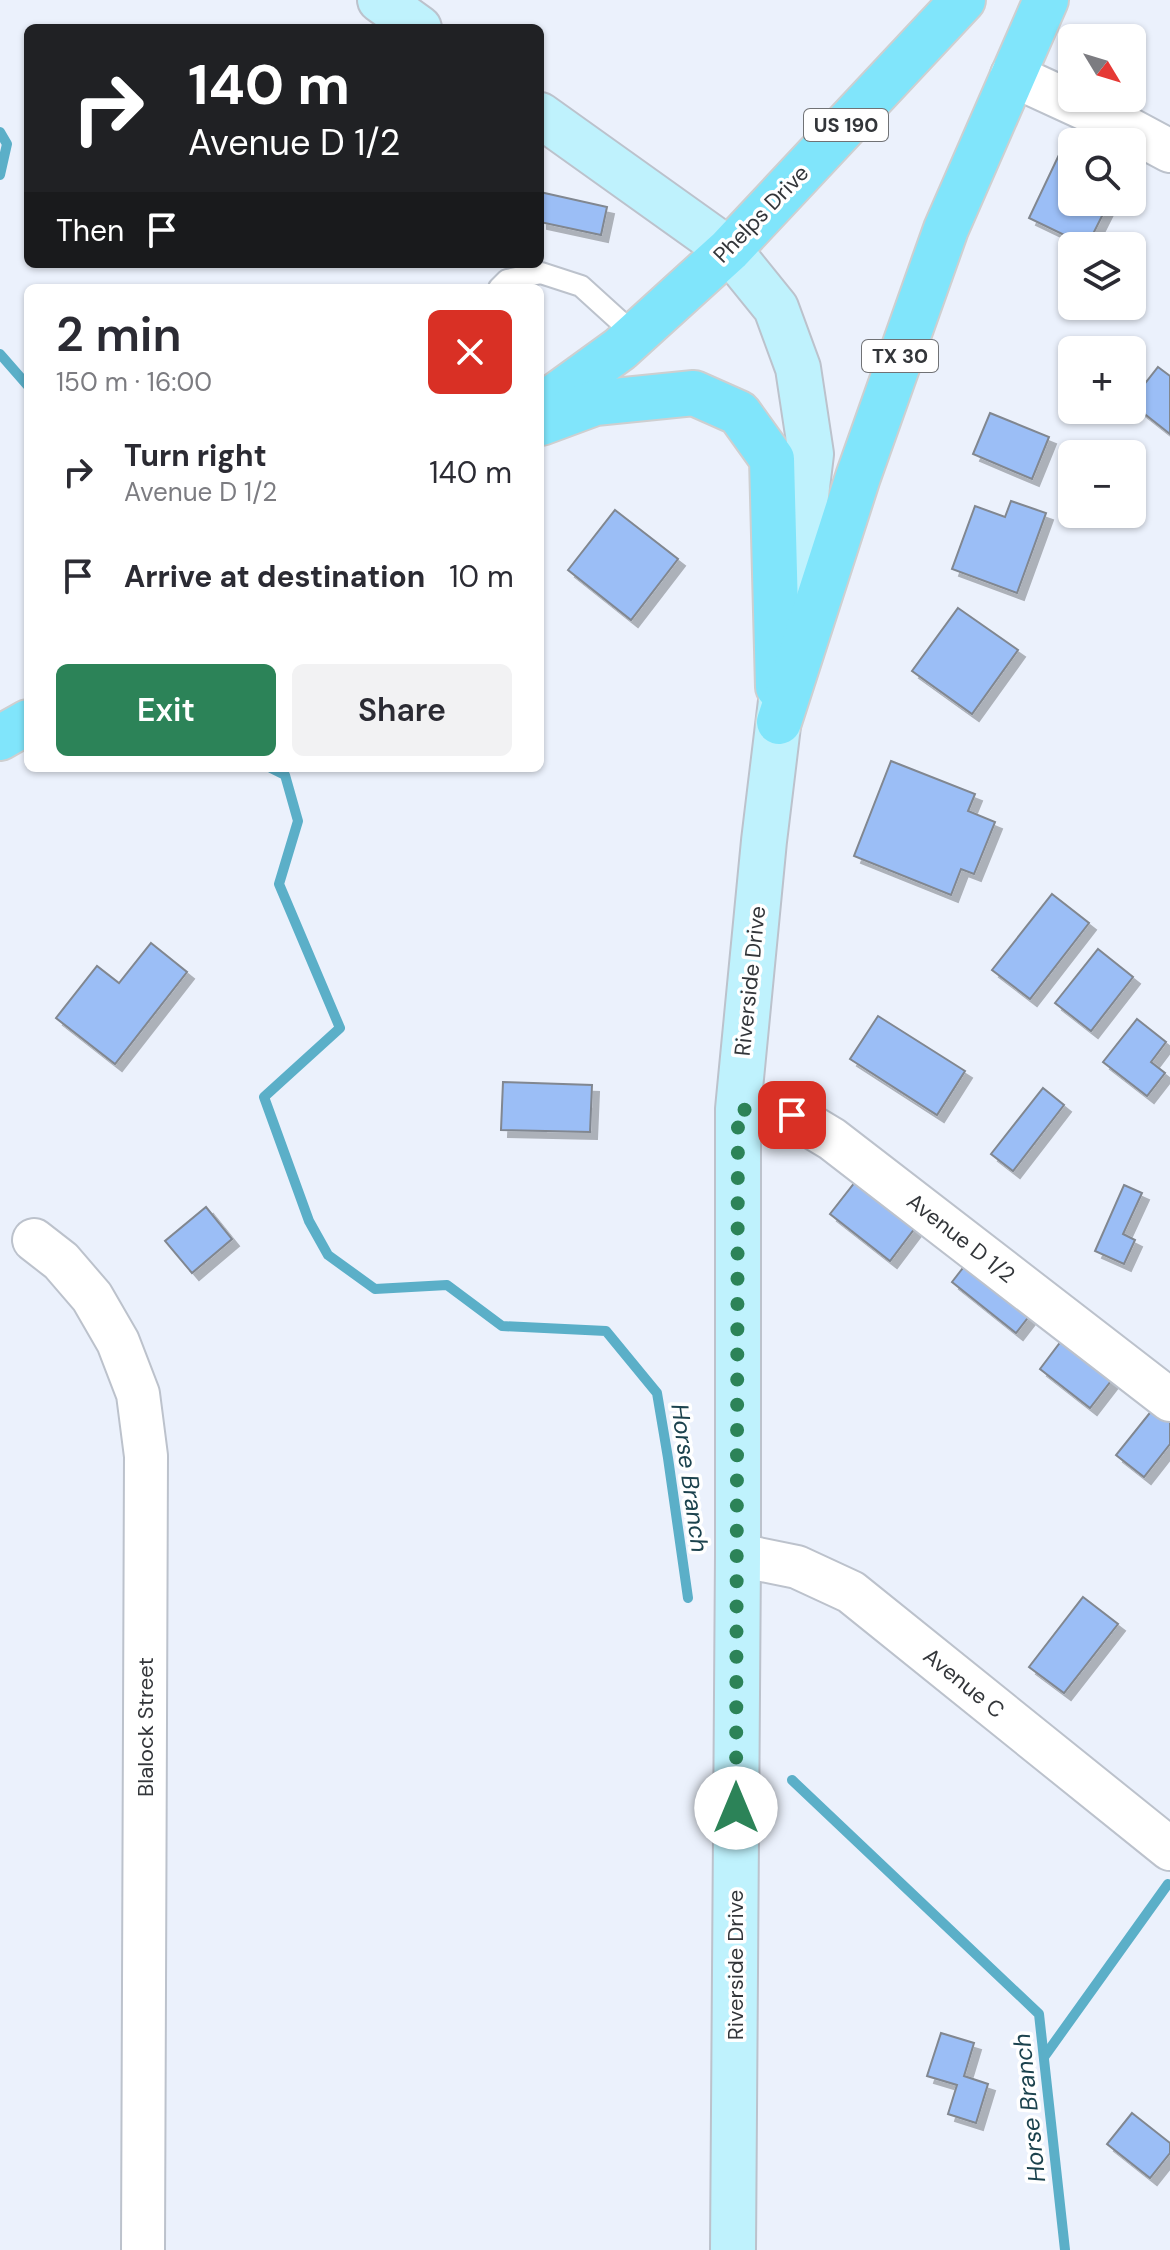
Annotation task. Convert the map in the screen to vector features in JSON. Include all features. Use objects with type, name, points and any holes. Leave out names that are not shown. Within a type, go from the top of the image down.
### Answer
[{"type":"main road","points":[[380,0],[413,24]]},
{"type":"main road","name":"Phelps Drive","points":[[544,404],[620,349],[729,250],[963,0]]},
{"type":"main road","name":"TX 30","points":[[779,722],[858,477],[946,229],[1046,0]]},
{"type":"main road","points":[[544,118],[729,250]]},
{"type":"main road","name":"TX 30","points":[[729,250],[776,308],[798,368],[811,454],[779,722]]},
{"type":"main road","points":[[544,422],[595,403],[694,393],[739,413],[772,459],[779,722]]},
{"type":"main road","name":"Riverside Drive","points":[[733,2250],[738,1109],[779,722]]},
{"type":"main road","points":[[0,738],[24,724]]},
{"type":"street","points":[[1012,75],[1170,151]]},
{"type":"street","name":"Avenue D 1/2","points":[[738,1109],[792,1115],[832,1139],[1170,1400]]},
{"type":"street","name":"Blalock Street","points":[[34,1240],[61,1261],[92,1297],[118,1342],[138,1394],[146,1456],[143,2250]]},
{"type":"street","name":"Avenue C","points":[[738,1555],[797,1567],[851,1592],[1170,1849]]},
{"type":"lane","points":[[503,284],[507,280],[541,273],[581,286],[635,335]]},
{"type":"building","points":[[1058,157],[1058,216],[1102,216],[1094,232],[1058,232],[1029,218]]},
{"type":"building","points":[[544,193],[607,207],[601,235],[544,223]]},
{"type":"building","points":[[1158,367],[1170,376],[1170,434],[1146,415],[1146,382]]},
{"type":"building","points":[[990,413],[1049,437],[1032,479],[973,454]]},
{"type":"building","points":[[1011,501],[1046,513],[1017,593],[952,569],[975,506],[1005,517]]},
{"type":"building","points":[[615,510],[678,559],[631,620],[568,570]]},
{"type":"building","points":[[958,608],[1018,650],[972,714],[912,671]]},
{"type":"building","points":[[891,761],[975,794],[968,811],[995,822],[974,874],[961,869],[951,895],[854,856]]},
{"type":"building","points":[[1052,894],[1089,923],[1030,999],[992,970]]},
{"type":"building","points":[[151,943],[187,972],[115,1064],[56,1018],[97,966],[119,983]]},
{"type":"building","points":[[1098,949],[1133,977],[1091,1031],[1055,1003]]},
{"type":"building","points":[[878,1016],[965,1071],[937,1115],[850,1059]]},
{"type":"building","points":[[1137,1019],[1166,1042],[1151,1062],[1165,1073],[1147,1096],[1103,1062]]},
{"type":"building","points":[[503,1082],[592,1085],[590,1132],[501,1130]]},
{"type":"building","points":[[1043,1088],[1064,1105],[1013,1171],[991,1154]]},
{"type":"building","points":[[859,1177],[918,1224],[890,1261],[830,1214]]},
{"type":"building","points":[[1124,1185],[1142,1193],[1123,1234],[1135,1240],[1124,1264],[1095,1251]]},
{"type":"building","points":[[206,1207],[232,1239],[192,1273],[165,1241]]},
{"type":"building","points":[[966,1264],[1030,1315],[1016,1333],[952,1282]]},
{"type":"building","points":[[1071,1328],[1121,1368],[1090,1408],[1040,1369]]},
{"type":"building","points":[[1161,1399],[1170,1406],[1170,1444],[1144,1477],[1116,1455]]},
{"type":"building","points":[[1083,1597],[1118,1624],[1064,1693],[1029,1667]]},
{"type":"building","points":[[941,2033],[974,2043],[964,2076],[988,2084],[976,2123],[948,2114],[957,2085],[927,2076]]},
{"type":"building","points":[[1132,2113],[1170,2143],[1170,2153],[1150,2178],[1107,2144]]},
{"type":"waterway","name":"Horse Branch","points":[[0,132],[7,144],[0,175]]},
{"type":"waterway","name":"Horse Branch","points":[[0,354],[24,381]]},
{"type":"waterway","name":"Horse Branch","points":[[279,772],[285,775],[298,821],[279,884],[340,1028],[264,1097],[309,1221],[328,1255],[375,1289],[447,1285],[502,1326],[606,1331],[657,1393],[688,1598]]},
{"type":"waterway","name":"Horse Branch","points":[[792,1780],[1039,2014],[1065,2250]]},
{"type":"waterway","points":[[1044,2057],[1168,1884]]},
{"type":"route","points":[[736,1808],[738,1109],[792,1115]]}]
